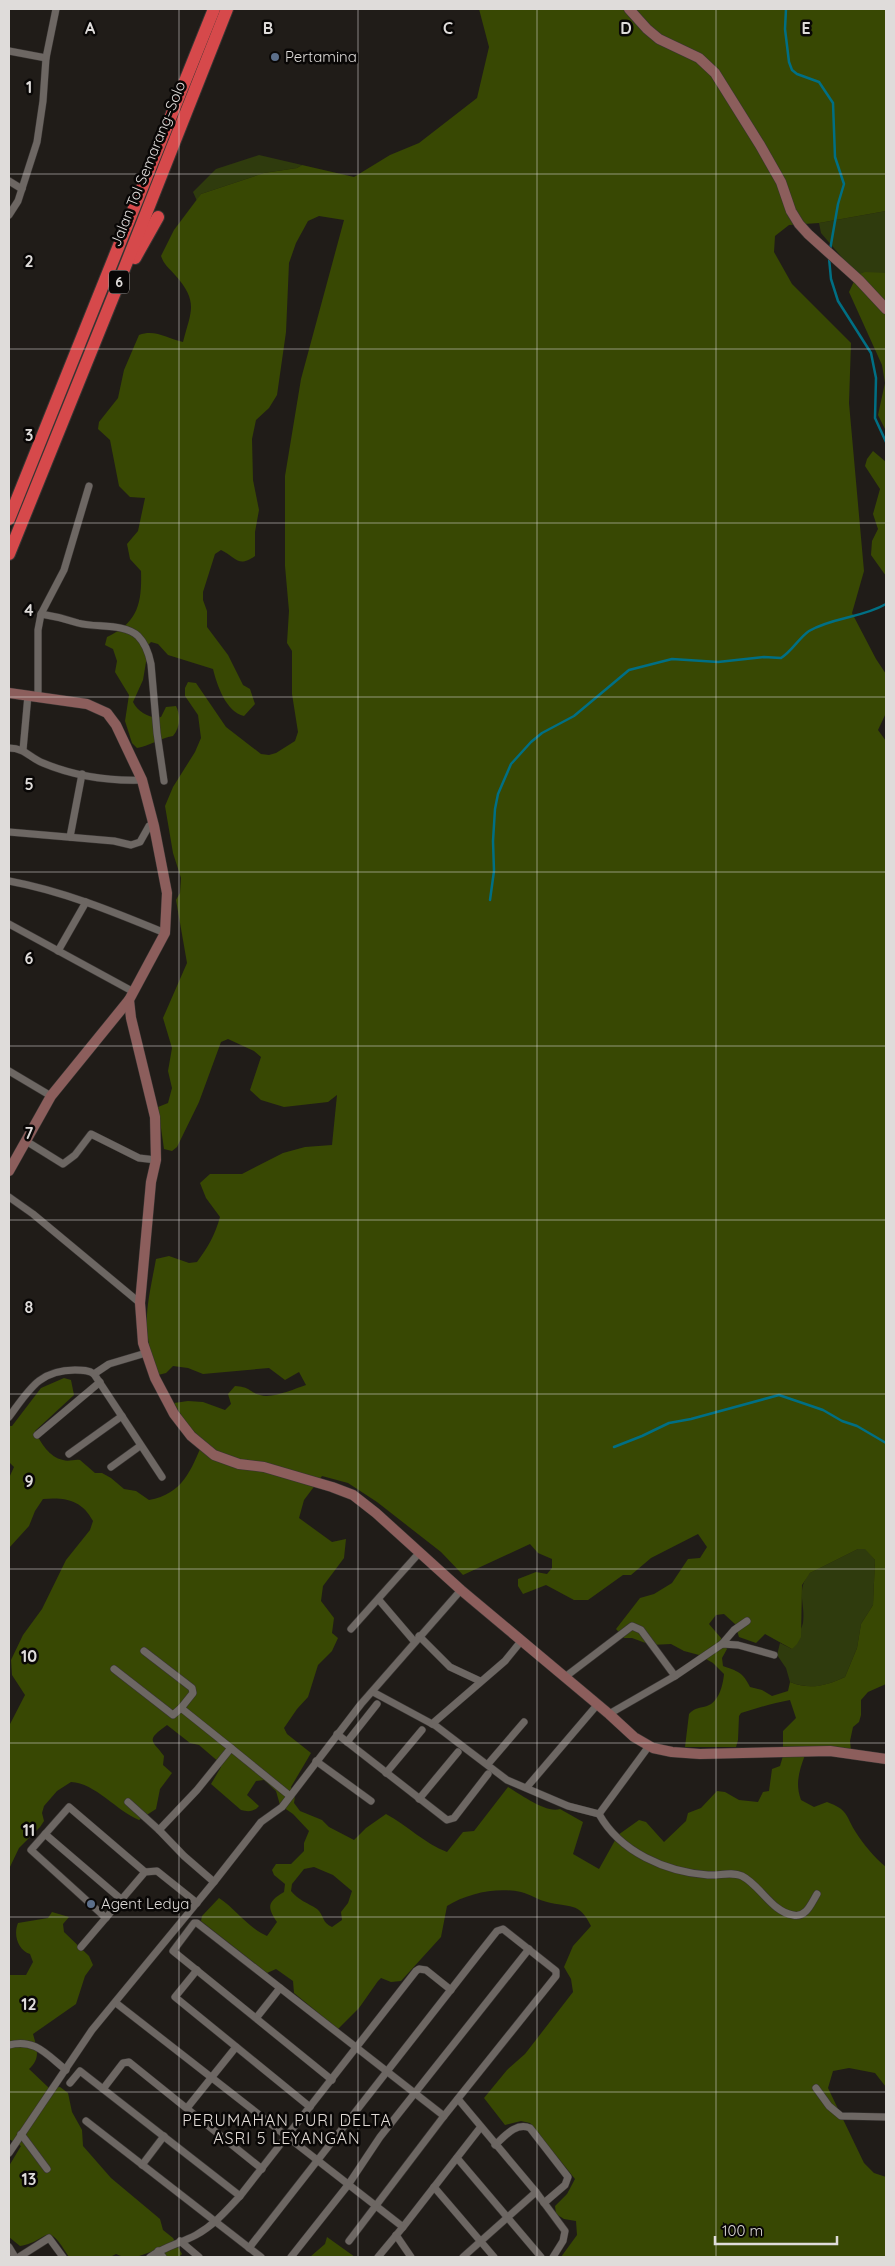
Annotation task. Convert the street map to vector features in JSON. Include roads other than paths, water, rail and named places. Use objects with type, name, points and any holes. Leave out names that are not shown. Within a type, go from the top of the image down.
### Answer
[{"type":"highway","name":"Jalan Tol Semarang–Solo","points":[[9,519],[214,9]]},
{"type":"highway","name":"Jalan Tol Semarang–Solo","points":[[9,554],[227,9]]},
{"type":"highway","points":[[115,292],[158,217]]},
{"type":"highway","points":[[62,386],[65,356]]},
{"type":"main road","points":[[629,9],[659,39],[699,58],[715,73],[777,174],[791,212],[808,234],[843,265],[886,309]]},
{"type":"main road","points":[[9,693],[87,704],[107,713],[116,725],[142,780],[167,893],[165,933],[131,995],[51,1096],[9,1171]]},
{"type":"main road","points":[[131,995],[131,1018],[155,1117],[156,1160],[151,1182],[140,1303],[143,1343],[155,1378],[174,1414],[191,1436],[214,1455],[239,1464],[264,1467],[353,1495],[376,1513],[461,1590],[634,1737],[649,1746],[672,1752],[700,1754],[830,1751],[886,1759]]},
{"type":"main road","points":[[119,1012],[131,1018]]},
{"type":"street","points":[[9,215],[22,190],[37,142],[43,101],[46,58],[56,9]]},
{"type":"street","points":[[9,52],[46,58]]},
{"type":"street","points":[[9,181],[22,190]]},
{"type":"street","points":[[23,750],[33,696],[41,614],[64,570],[89,486]]},
{"type":"street","points":[[41,614],[70,619],[79,623],[128,630],[142,640],[149,654],[151,664],[157,733],[164,781]]},
{"type":"street","points":[[9,748],[23,750],[43,764],[82,774],[118,781],[142,780]]},
{"type":"street","points":[[70,837],[82,774]]},
{"type":"street","points":[[9,832],[134,845],[142,840],[149,826],[153,824]]},
{"type":"street","points":[[9,881],[36,886],[86,902],[165,933]]},
{"type":"street","points":[[58,951],[86,902]]},
{"type":"street","points":[[9,924],[131,995]]},
{"type":"street","points":[[9,1071],[51,1096]]},
{"type":"street","points":[[26,1141],[63,1164],[75,1155],[91,1134],[139,1158],[156,1160]]},
{"type":"street","points":[[9,1197],[33,1214],[140,1303]]},
{"type":"street","points":[[94,1374],[109,1364],[146,1353]]},
{"type":"street","points":[[9,1417],[33,1384],[46,1375],[68,1370],[90,1371],[100,1382],[162,1477]]},
{"type":"street","points":[[37,1435],[100,1382]]},
{"type":"street","points":[[70,1454],[122,1416]]},
{"type":"street","points":[[111,1467],[140,1446]]},
{"type":"street","points":[[351,1629],[420,1552]]},
{"type":"street","points":[[9,2153],[88,2036],[261,1822],[282,1807],[337,1734],[461,1590]]},
{"type":"street","points":[[379,1600],[417,1639],[450,1667],[480,1682]]},
{"type":"street","points":[[609,1714],[675,1676],[722,1644],[734,1630],[746,1622]]},
{"type":"street","points":[[565,1677],[632,1626],[641,1630],[675,1676]]},
{"type":"street","points":[[432,1724],[458,1704],[504,1661],[522,1640]]},
{"type":"street","points":[[722,1644],[738,1645],[774,1655]]},
{"type":"street","points":[[114,1669],[173,1715],[181,1708],[192,1692],[192,1688],[144,1651]]},
{"type":"street","points":[[373,1692],[432,1724],[507,1780],[562,1803],[599,1814],[612,1832],[653,1862],[669,1868],[708,1875],[725,1873],[740,1875],[757,1887],[776,1905],[790,1914],[800,1915],[804,1913],[817,1894]]},
{"type":"street","points":[[348,1742],[377,1704]]},
{"type":"street","points":[[527,1787],[597,1705]]},
{"type":"street","points":[[181,1708],[290,1796]]},
{"type":"street","points":[[488,1764],[524,1722]]},
{"type":"street","points":[[386,1773],[422,1730]]},
{"type":"street","points":[[337,1734],[419,1799],[450,1820],[488,1774]]},
{"type":"street","points":[[599,1814],[649,1746]]},
{"type":"street","points":[[159,1830],[197,1790],[231,1748]]},
{"type":"street","points":[[419,1799],[458,1752]]},
{"type":"street","points":[[316,1760],[371,1801]]},
{"type":"street","points":[[128,1802],[214,1882]]},
{"type":"street","points":[[106,1918],[30,1852],[45,1834],[70,1807],[145,1872]]},
{"type":"street","points":[[45,1834],[122,1900]]},
{"type":"street","points":[[81,1947],[145,1872],[154,1870],[162,1874],[197,1903]]},
{"type":"street","points":[[332,2080],[174,1951],[191,1926],[197,1923],[444,2116]]},
{"type":"street","points":[[250,2248],[500,1929],[556,1972],[556,1976],[444,2116],[349,2241]]},
{"type":"street","points":[[292,2257],[348,2185],[380,2137],[529,1950]]},
{"type":"street","points":[[197,1970],[175,1997],[310,2107]]},
{"type":"street","points":[[150,2257],[160,2254],[216,2222],[288,2138],[416,1971],[426,1970],[451,1990]]},
{"type":"street","points":[[257,2017],[280,1988]]},
{"type":"street","points":[[116,2003],[403,2227]]},
{"type":"street","points":[[9,2045],[24,2042],[34,2046],[66,2070]]},
{"type":"street","points":[[186,2108],[236,2047]]},
{"type":"street","points":[[103,2089],[123,2063],[128,2062],[262,2169]]},
{"type":"street","points":[[70,2083],[80,2071],[240,2196]]},
{"type":"street","points":[[816,2088],[829,2106],[841,2116],[886,2117]]},
{"type":"street","points":[[458,2099],[480,2128],[536,2192],[565,2231],[564,2241],[553,2257]]},
{"type":"street","points":[[86,2121],[261,2257]]},
{"type":"street","points":[[495,2144],[517,2126],[524,2125],[530,2128],[568,2177],[565,2185],[544,2203]]},
{"type":"street","points":[[378,2257],[480,2128]]},
{"type":"street","points":[[21,2134],[47,2169]]},
{"type":"street","points":[[142,2165],[164,2136]]},
{"type":"street","points":[[457,2158],[542,2257]]},
{"type":"street","points":[[434,2187],[494,2257]]},
{"type":"street","points":[[462,2257],[536,2192]]},
{"type":"street","points":[[396,2235],[410,2257]]},
{"type":"street","points":[[19,2257],[49,2238],[64,2257]]},
{"type":"street","points":[[180,2241],[199,2257]]},
{"type":"street","points":[[9,2247],[15,2257]]},
{"type":"waterway","points":[[786,9],[785,29],[789,62],[792,70],[797,74],[819,82],[833,103],[835,157],[844,184],[838,204],[830,250]]},
{"type":"waterway","points":[[829,258],[831,279],[838,301],[871,353],[876,378],[875,418],[886,442]]},
{"type":"waterway","points":[[490,900],[494,871],[495,809],[498,794],[511,764],[542,733],[574,716],[629,670],[672,659],[718,662],[764,657],[781,658],[802,637],[818,626],[877,609],[886,604]]},
{"type":"waterway","points":[[614,1447],[669,1423],[691,1419],[779,1395],[823,1410],[842,1421],[857,1426],[886,1443]]},
{"type":"place","name":"Pertamina","points":[[275,57]]},
{"type":"place","name":"Agent Ledya","points":[[91,1904]]},
{"type":"district","name":"PERUMAHAN PURI DELTA ASRI 5 LEYANGAN","points":[[287,2129]]}]
